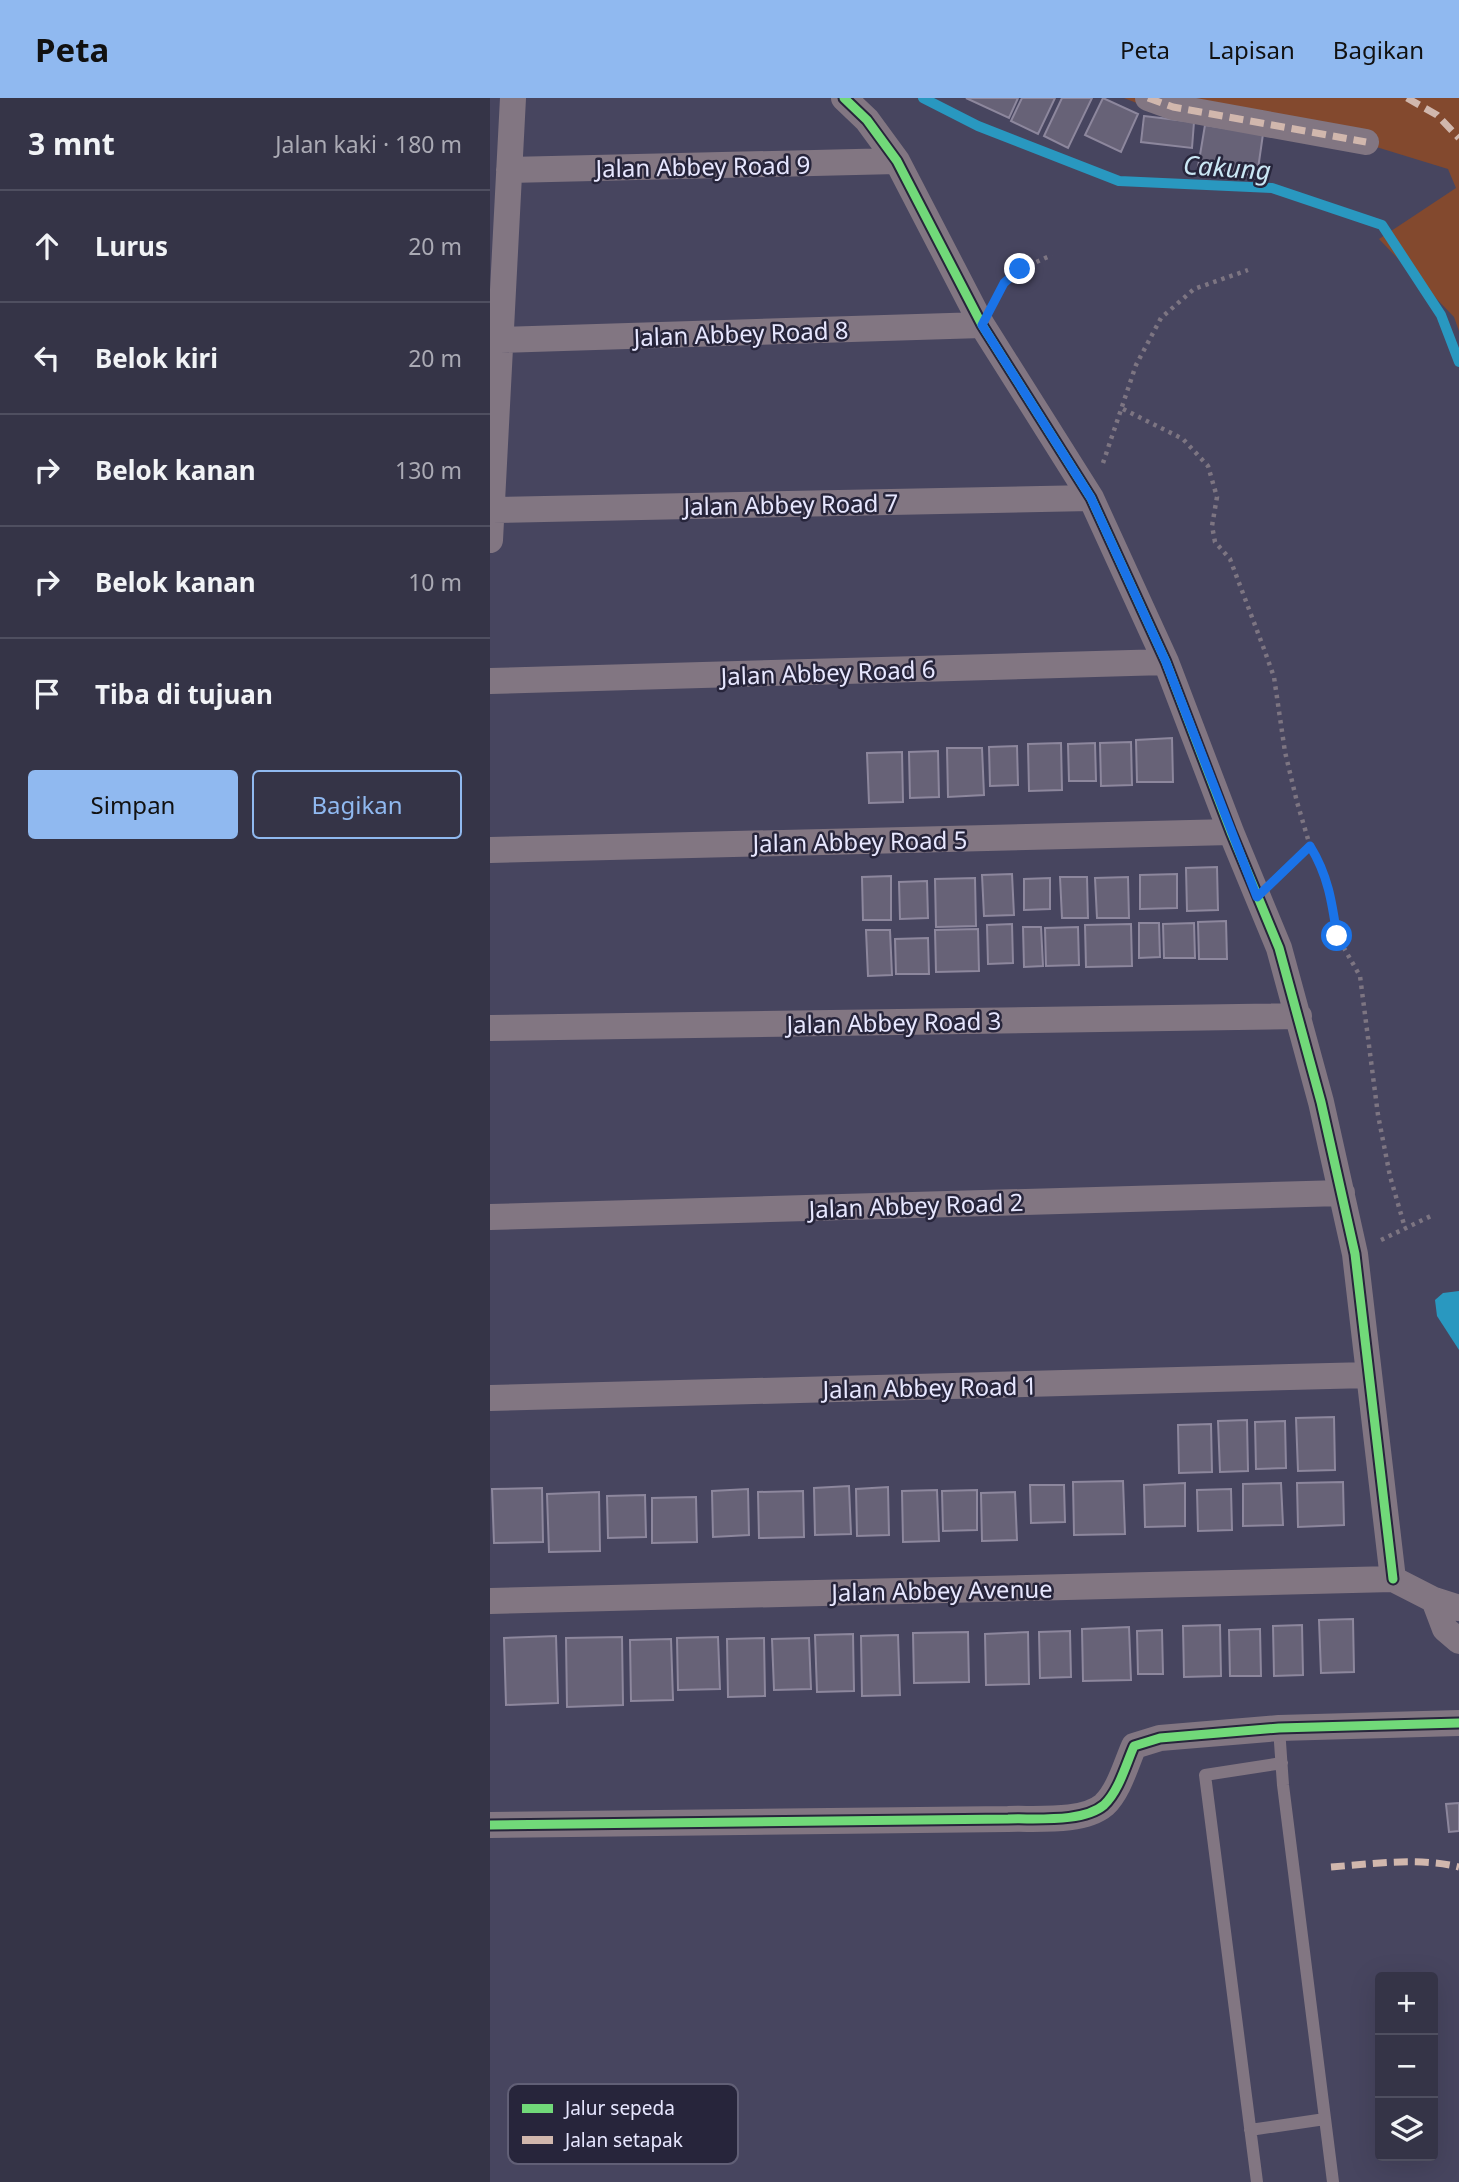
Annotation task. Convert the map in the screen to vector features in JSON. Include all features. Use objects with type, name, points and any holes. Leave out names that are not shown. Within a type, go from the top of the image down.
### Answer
[{"type":"street","points":[[490,540],[513,98]]},
{"type":"street","points":[[844,98],[867,120],[897,161],[982,325],[1091,498],[1166,662],[1279,948],[1299,1016],[1355,1254],[1393,1579],[1434,1600],[1459,1608]]},
{"type":"street","points":[[1148,98],[1173,107],[1366,142]]},
{"type":"street","name":"Jalan Abbey Road 9","points":[[509,170],[897,161]]},
{"type":"street","name":"Jalan Abbey Road 8","points":[[500,340],[982,325]]},
{"type":"street","name":"Jalan Abbey Road 7","points":[[492,510],[1091,498]]},
{"type":"street","name":"Jalan Abbey Road 6","points":[[490,681],[1166,662]]},
{"type":"street","name":"Jalan Abbey Road 5","points":[[490,850],[1231,832]]},
{"type":"street","name":"Jalan Abbey Road 3","points":[[490,1028],[1299,1016]]},
{"type":"street","name":"Jalan Abbey Road 2","points":[[490,1217],[1342,1193]]},
{"type":"street","name":"Jalan Abbey Road 1","points":[[490,1398],[1369,1375]]},
{"type":"street","name":"Jalan Abbey Avenue","points":[[490,1601],[1393,1579]]},
{"type":"street","points":[[1434,1600],[1445,1629],[1459,1641]]},
{"type":"street","points":[[490,1825],[1087,1816],[1105,1804],[1118,1783],[1134,1746],[1160,1738],[1279,1728],[1459,1723]]},
{"type":"lane","points":[[1279,1728],[1284,1799],[1333,2182]]},
{"type":"lane","points":[[1257,2182],[1205,1775],[1282,1763]]},
{"type":"lane","points":[[1250,2130],[1325,2119]]},
{"type":"path","points":[[982,325],[1004,283],[1020,269],[1052,255]]},
{"type":"path","points":[[1091,498],[1136,365],[1161,318],[1194,289],[1248,270]]},
{"type":"path","points":[[1123,409],[1182,439],[1208,466],[1217,498],[1212,526],[1216,542],[1230,559],[1239,579],[1274,677],[1285,752],[1297,802],[1310,846],[1322,865],[1331,896],[1337,936],[1360,976],[1378,1115],[1390,1176],[1405,1227]]},
{"type":"path","points":[[1257,897],[1310,846]]},
{"type":"path","points":[[1355,1254],[1433,1215]]},
{"type":"shaded area","points":[[1124,98],[1459,98],[1459,331],[1454,317],[1379,239],[1456,188],[1448,169],[1334,134],[1152,109]]},
{"type":"water","points":[[1459,1291],[1459,1350],[1437,1316],[1435,1300],[1443,1293]]},
{"type":"building","points":[[966,98],[1018,98],[1009,118]]},
{"type":"building","points":[[1022,98],[1055,98],[1038,134],[1011,121]]},
{"type":"building","points":[[1062,98],[1092,98],[1068,148],[1044,136]]},
{"type":"building","points":[[1103,98],[1138,114],[1121,152],[1085,135]]},
{"type":"building","points":[[1144,116],[1194,122],[1192,148],[1141,142]]},
{"type":"building","points":[[1205,125],[1263,134],[1257,176],[1198,167]]},
{"type":"building","points":[[1172,738],[1173,782],[1137,782],[1136,740]]},
{"type":"building","points":[[1131,742],[1132,785],[1101,786],[1100,743]]},
{"type":"building","points":[[1061,743],[1062,790],[1029,791],[1028,744]]},
{"type":"building","points":[[1095,743],[1096,781],[1069,781],[1068,744]]},
{"type":"building","points":[[1017,746],[1018,785],[990,786],[989,747]]},
{"type":"building","points":[[947,748],[982,748],[984,795],[948,797]]},
{"type":"building","points":[[938,751],[939,797],[910,798],[909,752]]},
{"type":"building","points":[[902,752],[903,802],[869,803],[867,753]]},
{"type":"building","points":[[1217,867],[1218,910],[1187,911],[1186,868]]},
{"type":"building","points":[[1012,874],[1014,915],[984,916],[982,875]]},
{"type":"building","points":[[1177,874],[1177,908],[1140,909],[1140,875]]},
{"type":"building","points":[[891,876],[891,920],[863,920],[862,877]]},
{"type":"building","points":[[1060,877],[1087,877],[1088,918],[1062,918]]},
{"type":"building","points":[[1128,877],[1129,918],[1097,918],[1095,878]]},
{"type":"building","points":[[975,878],[976,926],[936,927],[935,879]]},
{"type":"building","points":[[1050,878],[1050,909],[1024,910],[1024,879]]},
{"type":"building","points":[[927,881],[928,918],[900,919],[899,882]]},
{"type":"building","points":[[1226,921],[1227,959],[1199,959],[1198,922]]},
{"type":"building","points":[[1139,923],[1159,923],[1160,957],[1139,958]]},
{"type":"building","points":[[1194,923],[1195,958],[1164,958],[1163,924]]},
{"type":"building","points":[[1012,924],[1013,963],[988,964],[987,925]]},
{"type":"building","points":[[1131,924],[1132,966],[1086,967],[1085,925]]},
{"type":"building","points":[[1023,927],[1041,927],[1043,966],[1024,967]]},
{"type":"building","points":[[1078,927],[1079,965],[1046,966],[1045,928]]},
{"type":"building","points":[[978,929],[979,971],[936,972],[935,930]]},
{"type":"building","points":[[866,930],[890,930],[892,975],[868,976]]},
{"type":"building","points":[[928,938],[929,974],[896,974],[895,939]]},
{"type":"building","points":[[1334,1417],[1335,1470],[1298,1471],[1296,1418]]},
{"type":"building","points":[[1247,1420],[1248,1471],[1220,1472],[1218,1421]]},
{"type":"building","points":[[1285,1421],[1286,1468],[1256,1469],[1255,1422]]},
{"type":"building","points":[[1211,1424],[1212,1472],[1179,1473],[1178,1425]]},
{"type":"building","points":[[1123,1481],[1125,1534],[1074,1535],[1073,1482]]},
{"type":"building","points":[[1343,1482],[1344,1525],[1298,1527],[1297,1483]]},
{"type":"building","points":[[1185,1483],[1185,1526],[1145,1527],[1144,1485]]},
{"type":"building","points":[[1281,1483],[1283,1525],[1243,1526],[1243,1484]]},
{"type":"building","points":[[1030,1485],[1064,1485],[1065,1522],[1031,1523]]},
{"type":"building","points":[[849,1486],[851,1534],[815,1535],[814,1488]]},
{"type":"building","points":[[888,1487],[889,1535],[857,1536],[856,1489]]},
{"type":"building","points":[[542,1488],[543,1542],[494,1543],[492,1489]]},
{"type":"building","points":[[748,1489],[749,1535],[713,1537],[712,1491]]},
{"type":"building","points":[[1231,1489],[1232,1530],[1198,1531],[1197,1490]]},
{"type":"building","points":[[937,1490],[939,1541],[903,1542],[902,1491]]},
{"type":"building","points":[[977,1490],[977,1530],[943,1531],[942,1491]]},
{"type":"building","points":[[803,1491],[804,1537],[759,1538],[758,1492]]},
{"type":"building","points":[[599,1492],[600,1551],[549,1552],[547,1494]]},
{"type":"building","points":[[1015,1492],[1017,1540],[982,1541],[981,1493]]},
{"type":"building","points":[[645,1495],[646,1537],[608,1538],[607,1496]]},
{"type":"building","points":[[696,1497],[697,1542],[652,1543],[652,1498]]},
{"type":"building","points":[[1353,1619],[1354,1672],[1321,1673],[1319,1620]]},
{"type":"building","points":[[1220,1625],[1221,1676],[1184,1677],[1183,1626]]},
{"type":"building","points":[[1302,1625],[1303,1675],[1274,1676],[1273,1626]]},
{"type":"building","points":[[1129,1627],[1131,1680],[1083,1681],[1082,1629]]},
{"type":"building","points":[[1260,1629],[1261,1676],[1230,1676],[1229,1630]]},
{"type":"building","points":[[1162,1630],[1163,1674],[1138,1674],[1137,1631]]},
{"type":"building","points":[[1070,1631],[1071,1677],[1040,1678],[1039,1632]]},
{"type":"building","points":[[968,1632],[969,1682],[914,1683],[913,1633]]},
{"type":"building","points":[[1028,1632],[1029,1684],[986,1685],[985,1634]]},
{"type":"building","points":[[853,1634],[854,1691],[817,1692],[815,1635]]},
{"type":"building","points":[[898,1635],[900,1695],[862,1696],[861,1636]]},
{"type":"building","points":[[556,1636],[558,1703],[506,1705],[504,1638]]},
{"type":"building","points":[[622,1637],[623,1705],[567,1707],[566,1638]]},
{"type":"building","points":[[718,1637],[720,1689],[678,1690],[677,1638]]},
{"type":"building","points":[[764,1638],[765,1696],[728,1697],[727,1639]]},
{"type":"building","points":[[809,1638],[811,1689],[774,1690],[772,1639]]},
{"type":"building","points":[[671,1639],[673,1700],[631,1701],[630,1640]]},
{"type":"building","points":[[1459,1803],[1459,1831],[1449,1832],[1446,1804]]},
{"type":"waterway","name":"Cakung","points":[[923,98],[978,126],[1119,181],[1272,188],[1382,225],[1441,315],[1459,362]]},
{"type":"marked path","points":[[1148,98],[1173,107],[1366,142]]},
{"type":"marked path","points":[[1407,98],[1437,115],[1459,138]]},
{"type":"marked path","points":[[1331,1867],[1411,1862],[1459,1867]]},
{"type":"cycle path","points":[[844,98],[867,120],[897,161],[982,325],[1091,498],[1166,662],[1279,948],[1321,1102],[1355,1254],[1393,1579]]},
{"type":"cycle path","points":[[490,1825],[1072,1817],[1095,1811],[1104,1805],[1118,1785],[1134,1746],[1160,1738],[1279,1728],[1459,1723]]},
{"type":"route","points":[[1020,269],[1004,283],[982,325],[1091,498],[1166,662],[1257,897],[1310,846],[1322,865],[1331,896],[1337,936]]}]
